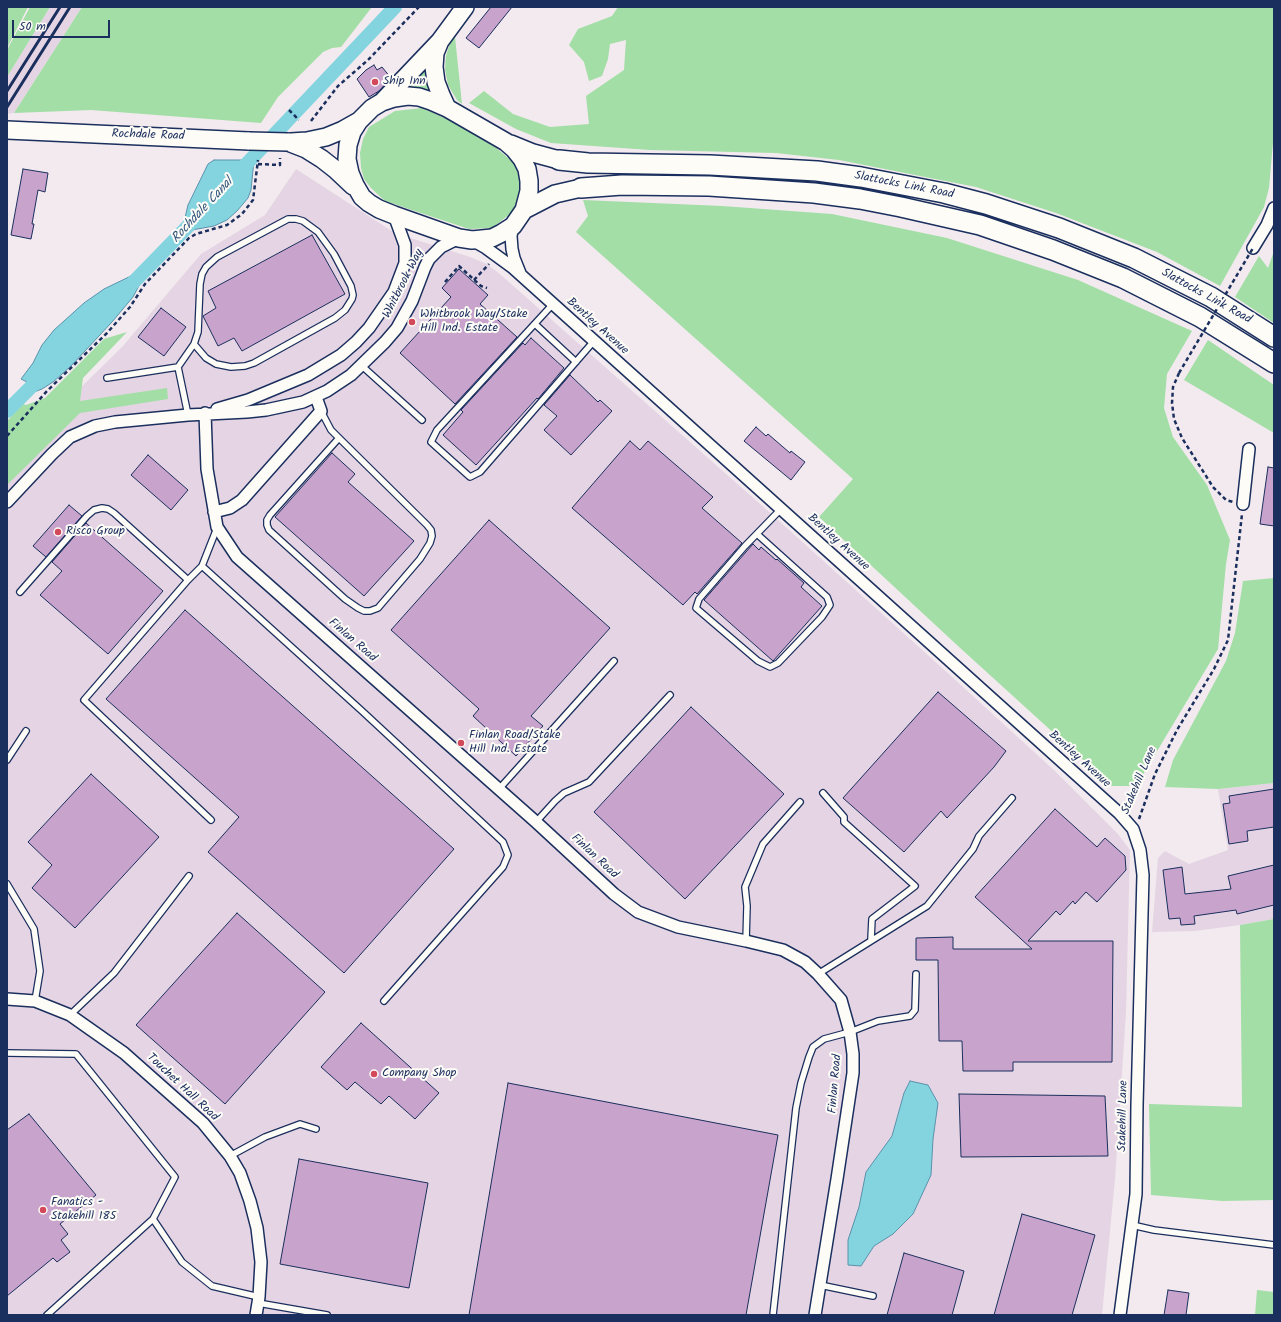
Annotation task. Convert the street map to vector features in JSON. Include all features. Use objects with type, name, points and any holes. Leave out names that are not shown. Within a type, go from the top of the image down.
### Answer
[{"type":"highway","name":"Slattocks Link Road","points":[[559,160],[588,163],[739,166],[817,171],[868,178],[944,193],[986,204],[1059,228],[1134,258],[1211,297],[1274,337]]},
{"type":"highway","name":"Slattocks Link Road","points":[[581,188],[622,185],[709,186],[814,193],[894,205],[980,225],[1053,250],[1123,278],[1200,316],[1274,363]]},
{"type":"main road","points":[[382,102],[440,41],[466,7]]},
{"type":"main road","points":[[440,41],[435,53],[434,67],[436,82],[447,108]]},
{"type":"main road","points":[[413,96],[431,101],[447,108],[506,142],[514,149],[522,159],[527,170],[529,191],[524,210],[513,226],[492,238],[466,239],[379,209],[362,197],[350,173],[347,159],[348,146],[352,132],[359,121],[372,108],[382,102],[394,98],[413,96]]},
{"type":"main road","name":"Rochdale Road","points":[[7,130],[288,142],[307,141],[326,137],[359,121]]},
{"type":"main road","name":"Rochdale Road","points":[[288,142],[322,159],[350,182],[362,197]]},
{"type":"main road","name":"Slattocks Link Road","points":[[506,142],[533,153],[559,160]]},
{"type":"main road","name":"Slattocks Link Road","points":[[524,210],[555,194],[581,188]]},
{"type":"street","points":[[1253,248],[1274,208]]},
{"type":"street","name":"Whitbrook Way","points":[[205,413],[248,400],[308,375],[341,355],[356,342],[369,328],[394,292],[405,263],[405,245],[394,215]]},
{"type":"street","points":[[513,226],[511,236],[512,249],[518,269],[524,278]]},
{"type":"street","name":"Whitbrook Way","points":[[7,502],[70,437],[95,426],[115,422],[205,413],[266,410],[303,402],[316,397],[339,384],[362,366],[386,342],[406,314],[429,259],[441,247],[466,239]]},
{"type":"street","name":"Bentley Avenue","points":[[466,239],[499,257],[524,278],[1114,808],[1133,829]]},
{"type":"street","points":[[214,512],[230,508],[242,500],[321,411],[316,397]]},
{"type":"street","name":"Finlan Road","points":[[205,413],[207,469],[217,527],[237,557],[500,789],[614,894],[638,912],[678,927],[783,950],[805,962],[841,1000],[850,1032],[853,1054],[853,1074],[838,1179],[815,1315]]},
{"type":"street","points":[[1243,504],[1249,449]]},
{"type":"street","name":"Stakehill Lane","points":[[1120,1315],[1136,1194],[1143,875],[1140,850],[1133,829]]},
{"type":"street","name":"Touchet Hall Road","points":[[7,999],[35,1001],[70,1015],[124,1054],[203,1123],[230,1156],[240,1173],[250,1201],[257,1228],[261,1262],[259,1300],[256,1315]]},
{"type":"lane","points":[[107,378],[178,367],[194,344],[198,332],[200,284],[202,274],[206,267],[217,257],[288,219],[303,221],[318,232],[334,254],[351,286],[353,295],[352,300],[345,310],[334,318],[254,363],[245,366],[231,367],[216,364],[206,358],[194,344]]},
{"type":"lane","points":[[553,304],[437,430],[431,442],[470,477],[480,472],[594,341]]},
{"type":"lane","points":[[535,324],[576,362]]},
{"type":"lane","points":[[362,366],[422,420]]},
{"type":"lane","points":[[178,367],[188,415]]},
{"type":"lane","points":[[321,411],[331,430],[427,525],[431,530],[432,536],[430,543],[420,559],[378,608],[370,612],[358,608],[345,599],[269,530],[267,525],[267,520],[270,514],[339,438]]},
{"type":"lane","points":[[20,592],[87,516],[94,510],[102,508],[108,509],[114,513],[188,580]]},
{"type":"lane","points":[[757,534],[827,597],[830,605],[822,617],[778,664],[770,667],[758,661],[696,608],[699,599],[757,534],[781,509]]},
{"type":"lane","points":[[211,820],[84,700],[188,580],[202,566],[217,527]]},
{"type":"lane","points":[[202,566],[362,711],[503,842],[508,855],[503,867],[384,1001]]},
{"type":"lane","points":[[500,789],[614,662]]},
{"type":"lane","points":[[536,822],[564,793],[589,782],[670,695]]},
{"type":"lane","points":[[7,760],[26,731]]},
{"type":"lane","points":[[823,793],[844,817],[844,822],[914,886],[872,919],[872,939]]},
{"type":"lane","points":[[818,974],[927,906],[973,849],[979,836],[1012,798]]},
{"type":"lane","points":[[746,941],[747,906],[745,887],[763,844],[800,802]]},
{"type":"lane","points":[[70,1015],[114,973],[189,876]]},
{"type":"lane","points":[[7,884],[34,929],[40,972],[35,1001]]},
{"type":"lane","points":[[773,1315],[796,1108],[801,1083],[813,1047],[824,1039],[850,1032],[878,1021],[910,1016],[915,1010],[916,974]]},
{"type":"lane","points":[[7,1053],[76,1054],[175,1177],[153,1219],[47,1315]]},
{"type":"lane","points":[[230,1156],[266,1137],[300,1124],[316,1129]]},
{"type":"lane","points":[[153,1219],[182,1262],[212,1286],[259,1300],[327,1315]]},
{"type":"lane","points":[[1132,1225],[1154,1230],[1274,1245]]},
{"type":"lane","points":[[820,1285],[873,1296]]},
{"type":"path","points":[[311,121],[338,86],[368,60],[420,7]]},
{"type":"path","points":[[289,110],[299,120]]},
{"type":"path","points":[[7,436],[47,391],[107,333],[130,307],[145,284],[189,238],[196,234],[227,225],[242,214],[253,200],[258,162],[280,165],[280,158]]},
{"type":"path","points":[[1243,504],[1226,500],[1213,487],[1182,438],[1174,418],[1172,403],[1173,387],[1179,373],[1253,248]]},
{"type":"path","points":[[474,280],[490,262]]},
{"type":"path","points":[[445,282],[459,266],[481,286],[487,288]]},
{"type":"path","name":"Stakehill Lane","points":[[1133,829],[1141,816],[1155,774],[1177,730],[1214,669],[1228,640],[1243,504]]},
{"type":"shaded area","points":[[50,7],[82,7],[14,113],[7,114],[7,77]]},
{"type":"shaded area","points":[[296,169],[395,233],[470,257],[487,264],[501,275],[768,511],[951,676],[1056,772],[1118,834],[1130,850],[1126,1012],[1115,1179],[1102,1315],[7,1315],[7,460],[122,347],[201,254],[265,215]]},
{"type":"shaded area","points":[[1274,783],[1274,919],[1195,931],[1152,932],[1158,858],[1165,851],[1189,864],[1228,850],[1218,789]]},
{"type":"green space","points":[[7,7],[28,7],[7,48]]},
{"type":"green space","points":[[30,7],[50,7],[7,77],[7,50]]},
{"type":"green space","points":[[82,7],[372,7],[341,47],[332,48],[323,52],[278,97],[261,123],[91,110],[14,113]]},
{"type":"green space","points":[[618,7],[1274,7],[1274,131],[1269,188],[1264,207],[1220,286],[1157,252],[1056,213],[976,187],[839,160],[776,153],[650,150],[551,143],[516,129],[469,103],[484,91],[513,114],[550,127],[589,124],[586,96],[624,70],[626,40],[610,44],[608,59],[602,76],[589,81],[584,62],[569,45],[578,29],[612,16]]},
{"type":"green space","points":[[455,37],[462,104],[457,100],[448,85],[445,69],[446,56],[450,43]]},
{"type":"green space","points":[[427,61],[434,91],[422,88],[407,88]]},
{"type":"green space","points":[[422,108],[449,120],[495,147],[513,162],[520,178],[519,200],[510,214],[492,228],[469,229],[385,201],[364,179],[361,168],[360,153],[363,139],[369,127],[395,111]]},
{"type":"green space","points":[[583,200],[722,206],[832,214],[947,238],[1078,280],[1192,331],[1167,374],[1164,408],[1173,437],[1207,485],[1230,540],[1226,564],[1218,649],[1141,778],[1130,786],[1112,786],[819,517],[853,479],[576,232],[588,216]]},
{"type":"green space","points":[[1274,251],[1274,323],[1235,297],[1259,256],[1268,268]]},
{"type":"green space","points":[[127,332],[83,378],[80,401],[167,388],[168,399],[80,413],[7,485],[7,421],[23,404],[26,405],[45,398],[104,339]]},
{"type":"green space","points":[[1208,340],[1274,385],[1274,433],[1184,380]]},
{"type":"green space","points":[[1274,578],[1274,783],[1218,789],[1165,787],[1173,760],[1226,661],[1235,633],[1243,581]]},
{"type":"green space","points":[[1274,919],[1274,1200],[1222,1201],[1151,1195],[1149,1104],[1242,1107],[1240,925]]},
{"type":"green space","points":[[1257,1290],[1274,1292],[1274,1315],[1255,1315]]},
{"type":"water","points":[[214,160],[254,160],[251,190],[248,198],[227,220],[214,226],[192,230],[186,234],[180,228],[184,222],[188,205],[208,164]]},
{"type":"water","points":[[135,274],[142,280],[133,297],[71,366],[53,382],[34,392],[26,400],[18,393],[27,382],[21,379],[33,363],[42,345],[54,330],[84,303],[104,289]]},
{"type":"water","points":[[910,1081],[928,1085],[938,1103],[933,1139],[931,1175],[913,1214],[893,1234],[874,1246],[861,1266],[848,1265],[848,1240],[859,1207],[866,1172],[892,1136],[904,1093]]},
{"type":"building","points":[[491,7],[512,7],[479,48],[466,38]]},
{"type":"building","name":"Ship Inn","points":[[374,65],[377,70],[382,67],[391,78],[379,91],[369,97],[357,79],[366,70]]},
{"type":"building","points":[[23,169],[48,173],[45,192],[38,190],[31,239],[11,235]]},
{"type":"building","points":[[312,235],[345,294],[242,351],[234,338],[218,346],[203,316],[216,308],[208,291]]},
{"type":"building","points":[[459,269],[488,295],[480,304],[517,337],[455,404],[400,353],[451,297],[442,288]]},
{"type":"building","points":[[161,308],[186,327],[164,356],[138,337]]},
{"type":"building","points":[[531,338],[564,368],[538,399],[537,398],[476,465],[443,435],[463,412],[461,410],[523,343],[525,345]]},
{"type":"building","points":[[570,375],[598,402],[600,400],[612,411],[571,455],[544,430],[557,416],[544,405]]},
{"type":"building","points":[[756,427],[766,436],[768,434],[790,453],[791,451],[805,462],[791,480],[744,441]]},
{"type":"building","points":[[630,441],[640,450],[648,441],[713,497],[702,508],[742,543],[697,594],[695,592],[683,605],[572,508]]},
{"type":"building","points":[[332,453],[355,474],[348,482],[414,541],[364,596],[275,517]]},
{"type":"building","points":[[148,455],[188,490],[171,510],[131,475]]},
{"type":"building","points":[[1268,467],[1274,468],[1274,526],[1260,524]]},
{"type":"building","name":"Risco Group","points":[[69,505],[82,516],[46,557],[33,546]]},
{"type":"building","points":[[489,520],[610,628],[531,716],[543,726],[516,756],[473,716],[479,709],[391,630]]},
{"type":"building","points":[[86,523],[163,591],[108,654],[40,595],[62,571],[52,562]]},
{"type":"building","points":[[753,544],[759,550],[761,547],[776,560],[777,559],[804,583],[801,587],[822,606],[773,661],[704,600]]},
{"type":"building","points":[[185,610],[454,849],[344,973],[208,852],[239,817],[106,699]]},
{"type":"building","points":[[938,692],[1006,751],[994,767],[947,818],[941,811],[904,852],[843,798]]},
{"type":"building","points":[[691,707],[784,794],[685,899],[594,812]]},
{"type":"building","points":[[91,774],[159,837],[75,928],[32,888],[52,865],[28,842]]},
{"type":"building","points":[[1274,789],[1274,827],[1247,831],[1248,841],[1229,844],[1223,804],[1230,803],[1229,796]]},
{"type":"building","points":[[1055,809],[1097,847],[1105,838],[1125,856],[1126,870],[1097,902],[1086,892],[1075,904],[1073,901],[1060,915],[1056,911],[1028,941],[1113,941],[1112,1062],[1013,1062],[1013,1071],[963,1071],[962,1041],[939,1041],[938,960],[916,960],[916,938],[953,937],[953,949],[1032,949],[975,897]]},
{"type":"building","points":[[1274,865],[1274,905],[1237,914],[1236,910],[1194,916],[1195,924],[1181,925],[1180,918],[1169,919],[1163,870],[1182,867],[1185,894],[1231,889],[1228,876]]},
{"type":"building","points":[[237,913],[325,992],[225,1104],[136,1025]]},
{"type":"building","name":"Company Shop","points":[[361,1023],[439,1093],[415,1119],[389,1096],[381,1104],[355,1082],[347,1090],[321,1067]]},
{"type":"building","points":[[508,1083],[778,1135],[746,1315],[469,1315]]},
{"type":"building","points":[[959,1094],[1105,1096],[1108,1156],[961,1157]]},
{"type":"building","name":"Fanatics - Stakehill 185","points":[[29,1114],[96,1195],[60,1224],[68,1234],[61,1240],[70,1252],[57,1262],[53,1258],[7,1296],[7,1130]]},
{"type":"building","points":[[299,1159],[428,1183],[409,1288],[280,1264]]},
{"type":"building","points":[[1022,1214],[1095,1235],[1072,1315],[994,1315]]},
{"type":"building","points":[[904,1253],[964,1271],[952,1315],[887,1315]]},
{"type":"building","points":[[1168,1290],[1189,1293],[1186,1315],[1164,1315]]},
{"type":"waterway","name":"Rochdale Canal","points":[[237,174],[395,7]]},
{"type":"waterway","name":"Rochdale Canal","points":[[125,291],[196,218]]},
{"type":"waterway","name":"Rochdale Canal","points":[[7,411],[35,383]]},
{"type":"railway","points":[[7,91],[60,7]]},
{"type":"railway","points":[[7,107],[70,7]]},
{"type":"place","name":"Ship Inn","points":[[375,82]]},
{"type":"place","name":"Whitbrook Way/Stake Hill Ind. Estate","points":[[412,322]]},
{"type":"place","name":"Risco Group","points":[[58,532]]},
{"type":"place","name":"Finlan Road/Stake Hill Ind. Estate","points":[[461,743]]},
{"type":"place","name":"Company Shop","points":[[374,1074]]},
{"type":"place","name":"Fanatics - Stakehill 185","points":[[43,1210]]}]
